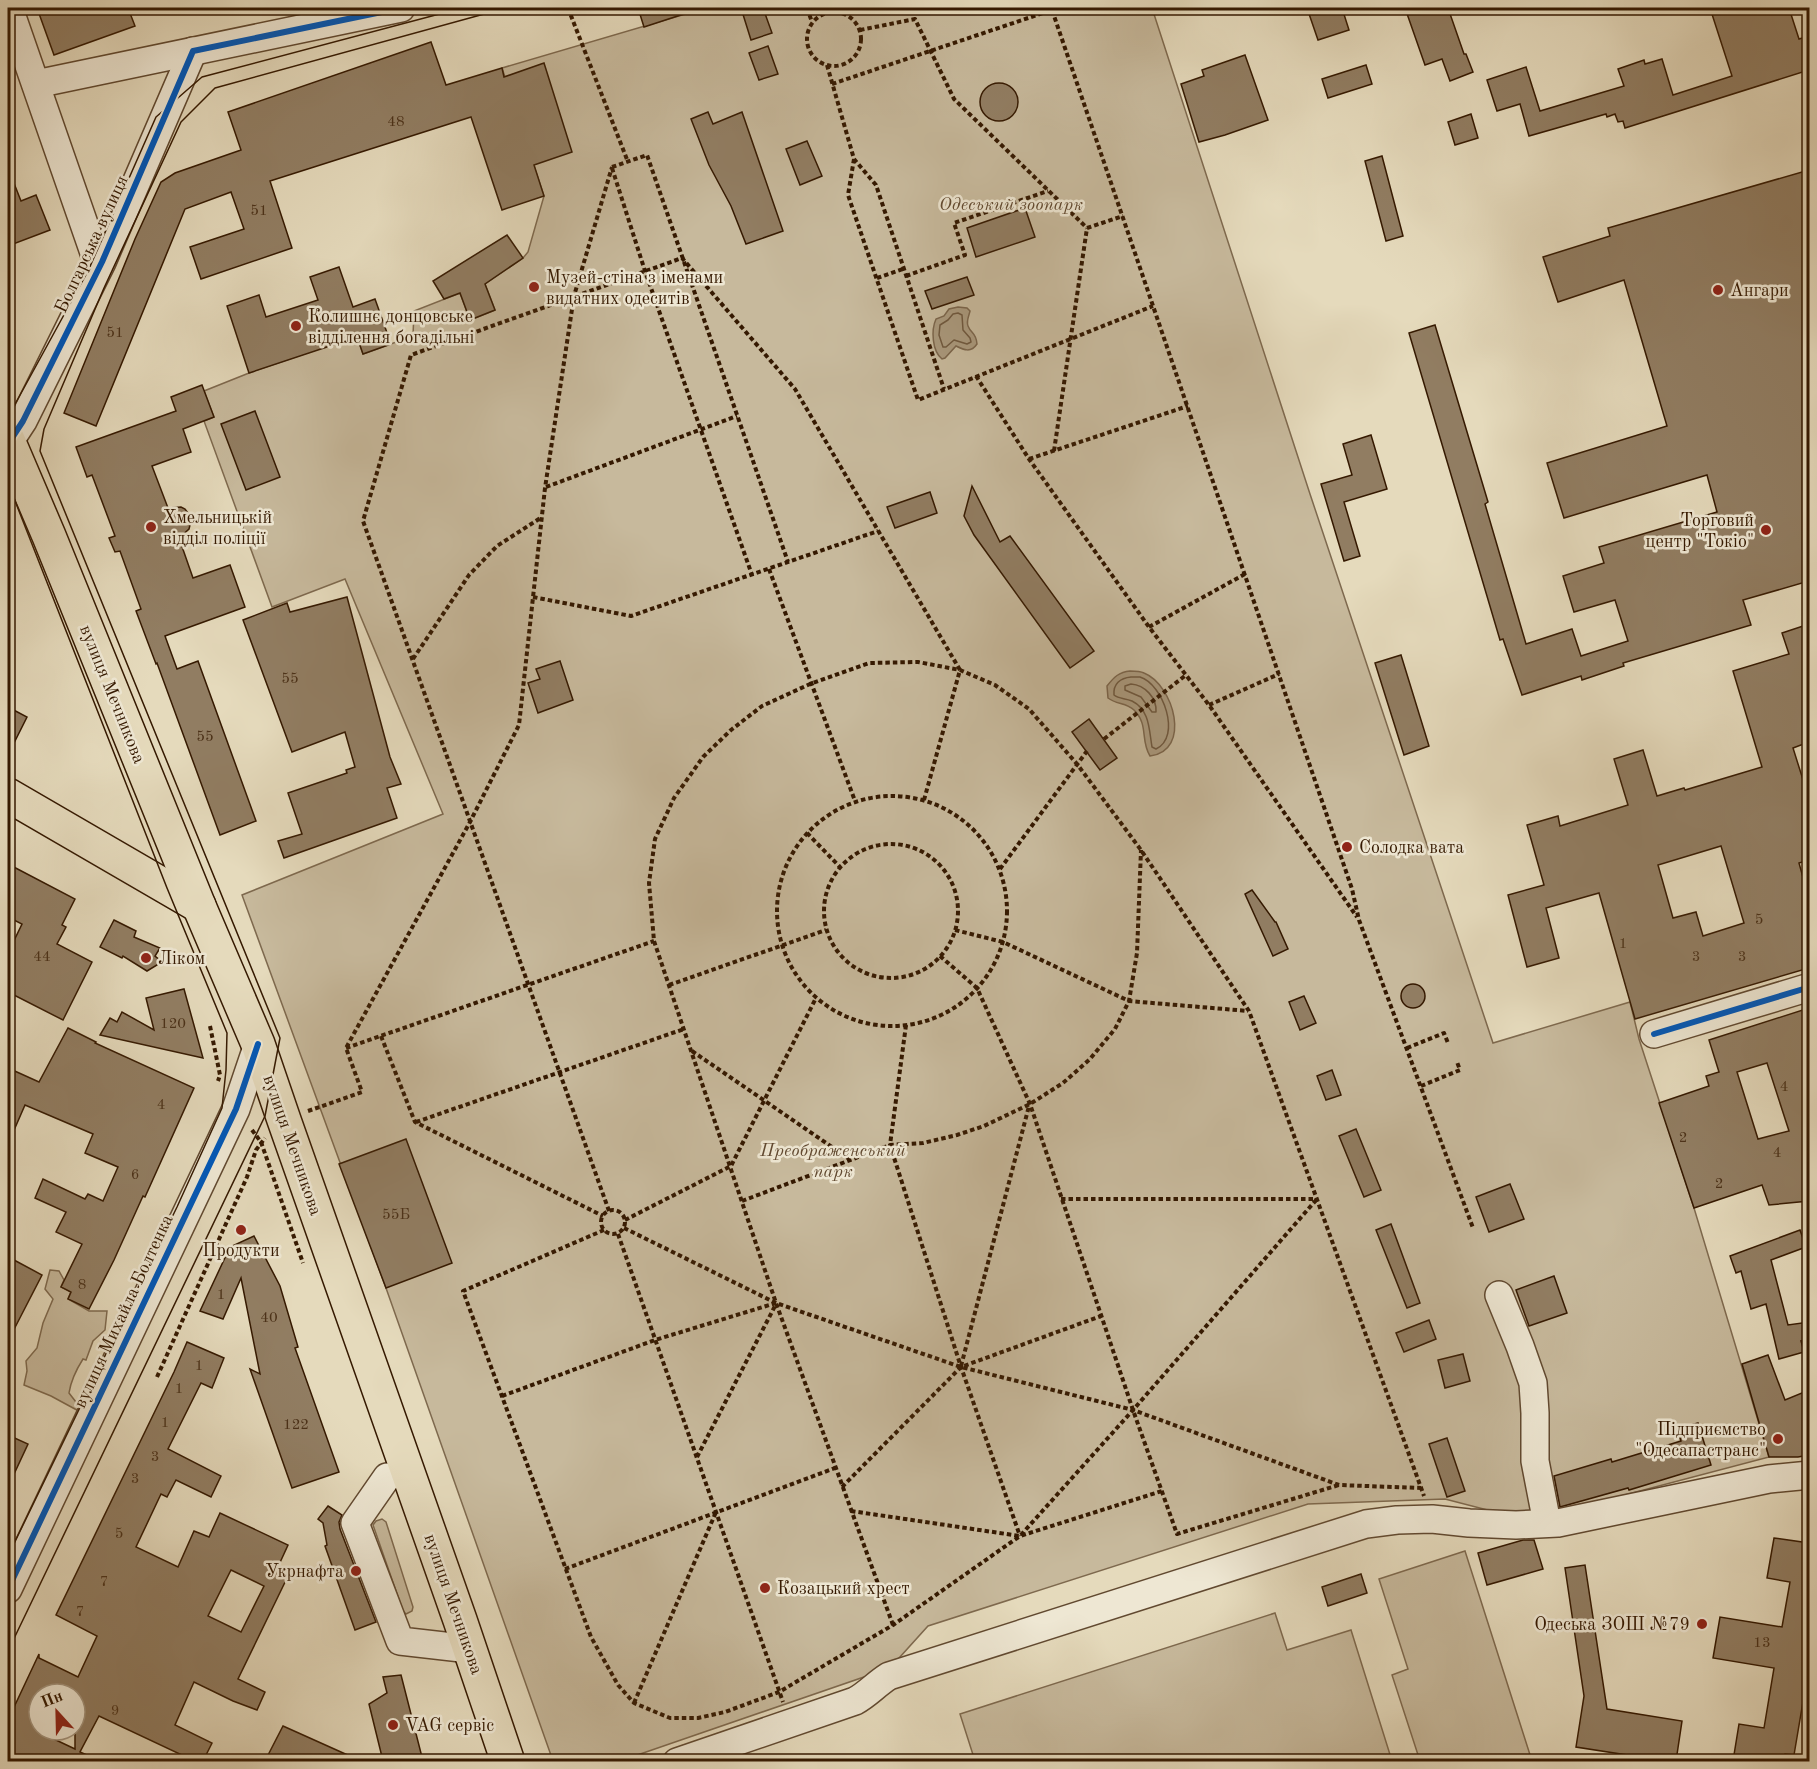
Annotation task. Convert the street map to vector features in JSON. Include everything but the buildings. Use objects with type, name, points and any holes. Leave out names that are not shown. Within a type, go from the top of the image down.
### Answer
[{"type":"main road","name":"вулиця Мечникова","points":[[8,442],[258,1044],[272,1131],[470,1650],[508,1761]]},
{"type":"main road","points":[[8,795],[199,906]]},
{"type":"street","points":[[9,8],[99,267]]},
{"type":"street","points":[[36,84],[401,8]]},
{"type":"street","name":"Болгарська вулиця","points":[[8,442],[22,421],[99,267],[193,51]]},
{"type":"street","points":[[1654,1034],[1809,987]]},
{"type":"street","name":"вулиця Михайла Болтенка","points":[[8,1589],[236,1109],[258,1044]]},
{"type":"street","points":[[1499,1295],[1533,1383],[1535,1461],[1547,1523]]},
{"type":"street","points":[[677,1761],[855,1701],[868,1694],[877,1683],[889,1676],[1366,1524],[1432,1519],[1516,1525],[1558,1523],[1769,1479],[1809,1475]]},
{"type":"street","points":[[387,1477],[355,1523],[400,1641],[470,1650]]},
{"type":"path","points":[[568,8],[628,162]]},
{"type":"path","points":[[807,8],[812,22]]},
{"type":"path","points":[[832,84],[1052,10],[1352,889],[1359,920],[1473,1228]]},
{"type":"path","points":[[839,12],[852,18],[860,30],[861,45],[854,58],[841,65],[826,65],[814,57],[810,51],[807,36],[812,22],[824,14],[839,12]]},
{"type":"path","points":[[860,30],[915,19],[954,99],[1087,228]]},
{"type":"path","points":[[826,65],[854,159],[876,185],[944,389]]},
{"type":"path","points":[[612,167],[647,155],[788,562]]},
{"type":"path","points":[[854,159],[848,195],[918,400],[1153,306]]},
{"type":"path","points":[[612,167],[645,271],[752,574]]},
{"type":"path","points":[[157,1377],[248,1177],[256,1150],[272,1131],[362,1092],[346,1048],[470,822],[519,725],[545,488],[574,296],[612,167]]},
{"type":"path","points":[[906,276],[965,255],[954,223],[1048,191]]},
{"type":"path","points":[[1087,228],[1123,216]]},
{"type":"path","points":[[1054,451],[1087,228]]},
{"type":"path","points":[[609,1211],[363,521],[411,355],[682,258]]},
{"type":"path","points":[[682,258],[795,389],[960,670],[924,800]]},
{"type":"path","points":[[877,278],[903,268]]},
{"type":"path","points":[[976,376],[1029,459],[1149,627],[1209,705],[1359,920]]},
{"type":"path","points":[[1029,459],[1188,406]]},
{"type":"path","points":[[545,488],[737,416]]},
{"type":"path","points":[[412,660],[469,575],[497,546],[542,517]]},
{"type":"path","points":[[533,597],[631,616],[878,531]]},
{"type":"path","points":[[769,569],[855,801]]},
{"type":"path","points":[[1149,627],[1245,574]]},
{"type":"path","points":[[893,1625],[776,1303],[654,941],[649,883],[655,839],[674,798],[704,757],[731,730],[762,706],[810,684],[869,663],[918,662],[960,670],[995,685],[1029,709],[1077,764],[1141,850],[1249,1011],[1432,1519]]},
{"type":"path","points":[[1209,705],[1279,674]]},
{"type":"path","points":[[1104,739],[1186,675]]},
{"type":"path","points":[[1000,869],[1087,751]]},
{"type":"path","points":[[890,795],[924,800],[956,815],[982,839],[1000,869],[1006,893],[1007,918],[1003,942],[997,959],[977,988],[956,1006],[932,1018],[906,1025],[874,1024],[843,1015],[816,998],[795,974],[781,946],[776,914],[780,882],[792,853],[807,833],[825,817],[855,801],[890,795]]},
{"type":"path","points":[[807,833],[840,867]]},
{"type":"path","points":[[883,844],[903,845],[922,851],[938,862],[950,878],[957,896],[958,917],[955,930],[940,956],[927,968],[908,976],[887,978],[867,974],[849,964],[835,949],[826,930],[823,911],[826,891],[840,867],[864,849],[883,844]]},
{"type":"path","points":[[742,1201],[890,1146],[923,1143],[984,1126],[1030,1104],[1063,1083],[1090,1059],[1115,1029],[1129,1001],[1137,953],[1141,850]]},
{"type":"path","points":[[669,985],[826,930]]},
{"type":"path","points":[[955,930],[1003,942],[1129,1001],[1249,1011]]},
{"type":"path","points":[[346,1048],[654,941]]},
{"type":"path","points":[[940,956],[977,988],[1030,1104],[1177,1534],[1339,1485]]},
{"type":"path","points":[[625,1220],[731,1166],[816,998]]},
{"type":"path","points":[[906,1025],[890,1146],[961,1366],[1020,1536]]},
{"type":"path","points":[[415,1122],[684,1029]]},
{"type":"path","points":[[1407,1048],[1444,1033],[1448,1043]]},
{"type":"path","points":[[381,1036],[415,1122],[603,1216]]},
{"type":"path","points":[[691,1050],[851,1160]]},
{"type":"path","points":[[1421,1086],[1460,1070],[1456,1062]]},
{"type":"path","points":[[961,1366],[1030,1104]]},
{"type":"path","points":[[236,1109],[272,1131],[303,1263]]},
{"type":"path","points":[[1061,1199],[1317,1199]]},
{"type":"path","points":[[604,1230],[463,1291],[591,1637],[618,1684],[634,1703],[670,1718],[698,1718],[725,1712],[779,1692],[893,1625],[1020,1536],[1317,1199]]},
{"type":"path","points":[[609,1211],[621,1213],[625,1220],[624,1228],[618,1234],[610,1234],[604,1230],[601,1223],[603,1216],[609,1211]]},
{"type":"path","points":[[624,1228],[776,1303],[961,1366],[1133,1410],[1339,1485],[1421,1488]]},
{"type":"path","points":[[618,1234],[790,1723]]},
{"type":"path","points":[[501,1396],[655,1340],[776,1303]]},
{"type":"path","points":[[697,1458],[776,1303]]},
{"type":"path","points":[[842,1487],[961,1366],[1101,1316]]},
{"type":"path","points":[[565,1569],[835,1468]]},
{"type":"path","points":[[851,1510],[1020,1536],[1162,1491]]},
{"type":"path","points":[[634,1703],[716,1511]]},
{"type":"green space","name":"Преображенський парк","points":[[706,8],[1152,8],[1310,494],[1493,1043],[1630,1002],[1639,1039],[1694,1208],[1769,1457],[1545,1516],[1499,1513],[1445,1499],[1308,1504],[928,1626],[890,1668],[620,1761],[553,1761],[386,1288],[242,895],[443,814],[345,579],[272,607],[204,421],[214,417],[204,391],[357,336],[363,354],[413,336],[414,311],[460,293],[470,320],[495,310],[485,284],[523,258],[528,252],[544,196],[502,68]]},
{"type":"green space","points":[[50,1270],[59,1271],[64,1280],[61,1287],[71,1292],[68,1299],[89,1311],[107,1311],[105,1330],[93,1341],[86,1360],[83,1359],[72,1379],[70,1388],[69,1393],[86,1415],[51,1396],[24,1385],[27,1371],[26,1361],[37,1348],[43,1323],[53,1299],[45,1289]]},
{"type":"green space","points":[[382,1519],[386,1522],[413,1607],[412,1611],[406,1614],[373,1525]]},
{"type":"green space","points":[[1465,1551],[1532,1761],[1420,1761],[1392,1675],[1408,1669],[1379,1579]]},
{"type":"green space","points":[[1275,1613],[1287,1650],[1351,1630],[1392,1761],[975,1761],[960,1714]]},
{"type":"water","points":[[967,308],[970,311],[967,324],[976,337],[977,344],[970,350],[956,346],[942,359],[934,346],[934,324],[936,319],[944,316],[949,309]]},
{"type":"water","points":[[1130,671],[1142,672],[1155,680],[1164,690],[1174,717],[1171,743],[1163,751],[1150,756],[1139,716],[1131,707],[1108,698],[1107,686],[1120,674]]},
{"type":"tram line","points":[[8,417],[88,271],[156,117],[202,77],[462,8]]},
{"type":"tram line","points":[[8,1651],[265,1116],[280,1038],[40,451],[44,429],[104,288],[181,122],[215,88],[506,8]]},
{"type":"tram line","points":[[8,483],[167,888],[227,1033],[222,1108],[177,1207],[8,1556]]},
{"type":"cycle path","points":[[8,444],[23,421],[102,262],[193,51],[401,8]]},
{"type":"cycle path","points":[[1654,1034],[1810,987]]},
{"type":"cycle path","points":[[8,1589],[236,1109],[258,1044]]},
{"type":"place","name":"Музей-стіна з іменами видатних одеситів","points":[[534,287]]},
{"type":"place","name":"Ангари","points":[[1718,290]]},
{"type":"place","name":"Колишнє донцовське відділення богадільні","points":[[296,326]]},
{"type":"place","name":"Хмельницькій відділ поліції","points":[[151,527]]},
{"type":"place","name":"Торговий центр \"Токіо\"","points":[[1766,530]]},
{"type":"place","name":"Солодка вата","points":[[1347,847]]},
{"type":"place","name":"Ліком","points":[[146,958]]},
{"type":"place","name":"Продукти","points":[[241,1230]]},
{"type":"place","name":"Підприємство \"Одесапастранс\"","points":[[1778,1439]]},
{"type":"place","name":"Укрнафта","points":[[356,1571]]},
{"type":"place","name":"Козацький хрест","points":[[765,1588]]},
{"type":"place","name":"Одеська ЗОШ №79","points":[[1702,1624]]},
{"type":"place","name":"VAG сервіс","points":[[393,1725]]},
{"type":"park label","name":"Одеський зоопарк","points":[[1011,204]]}]
